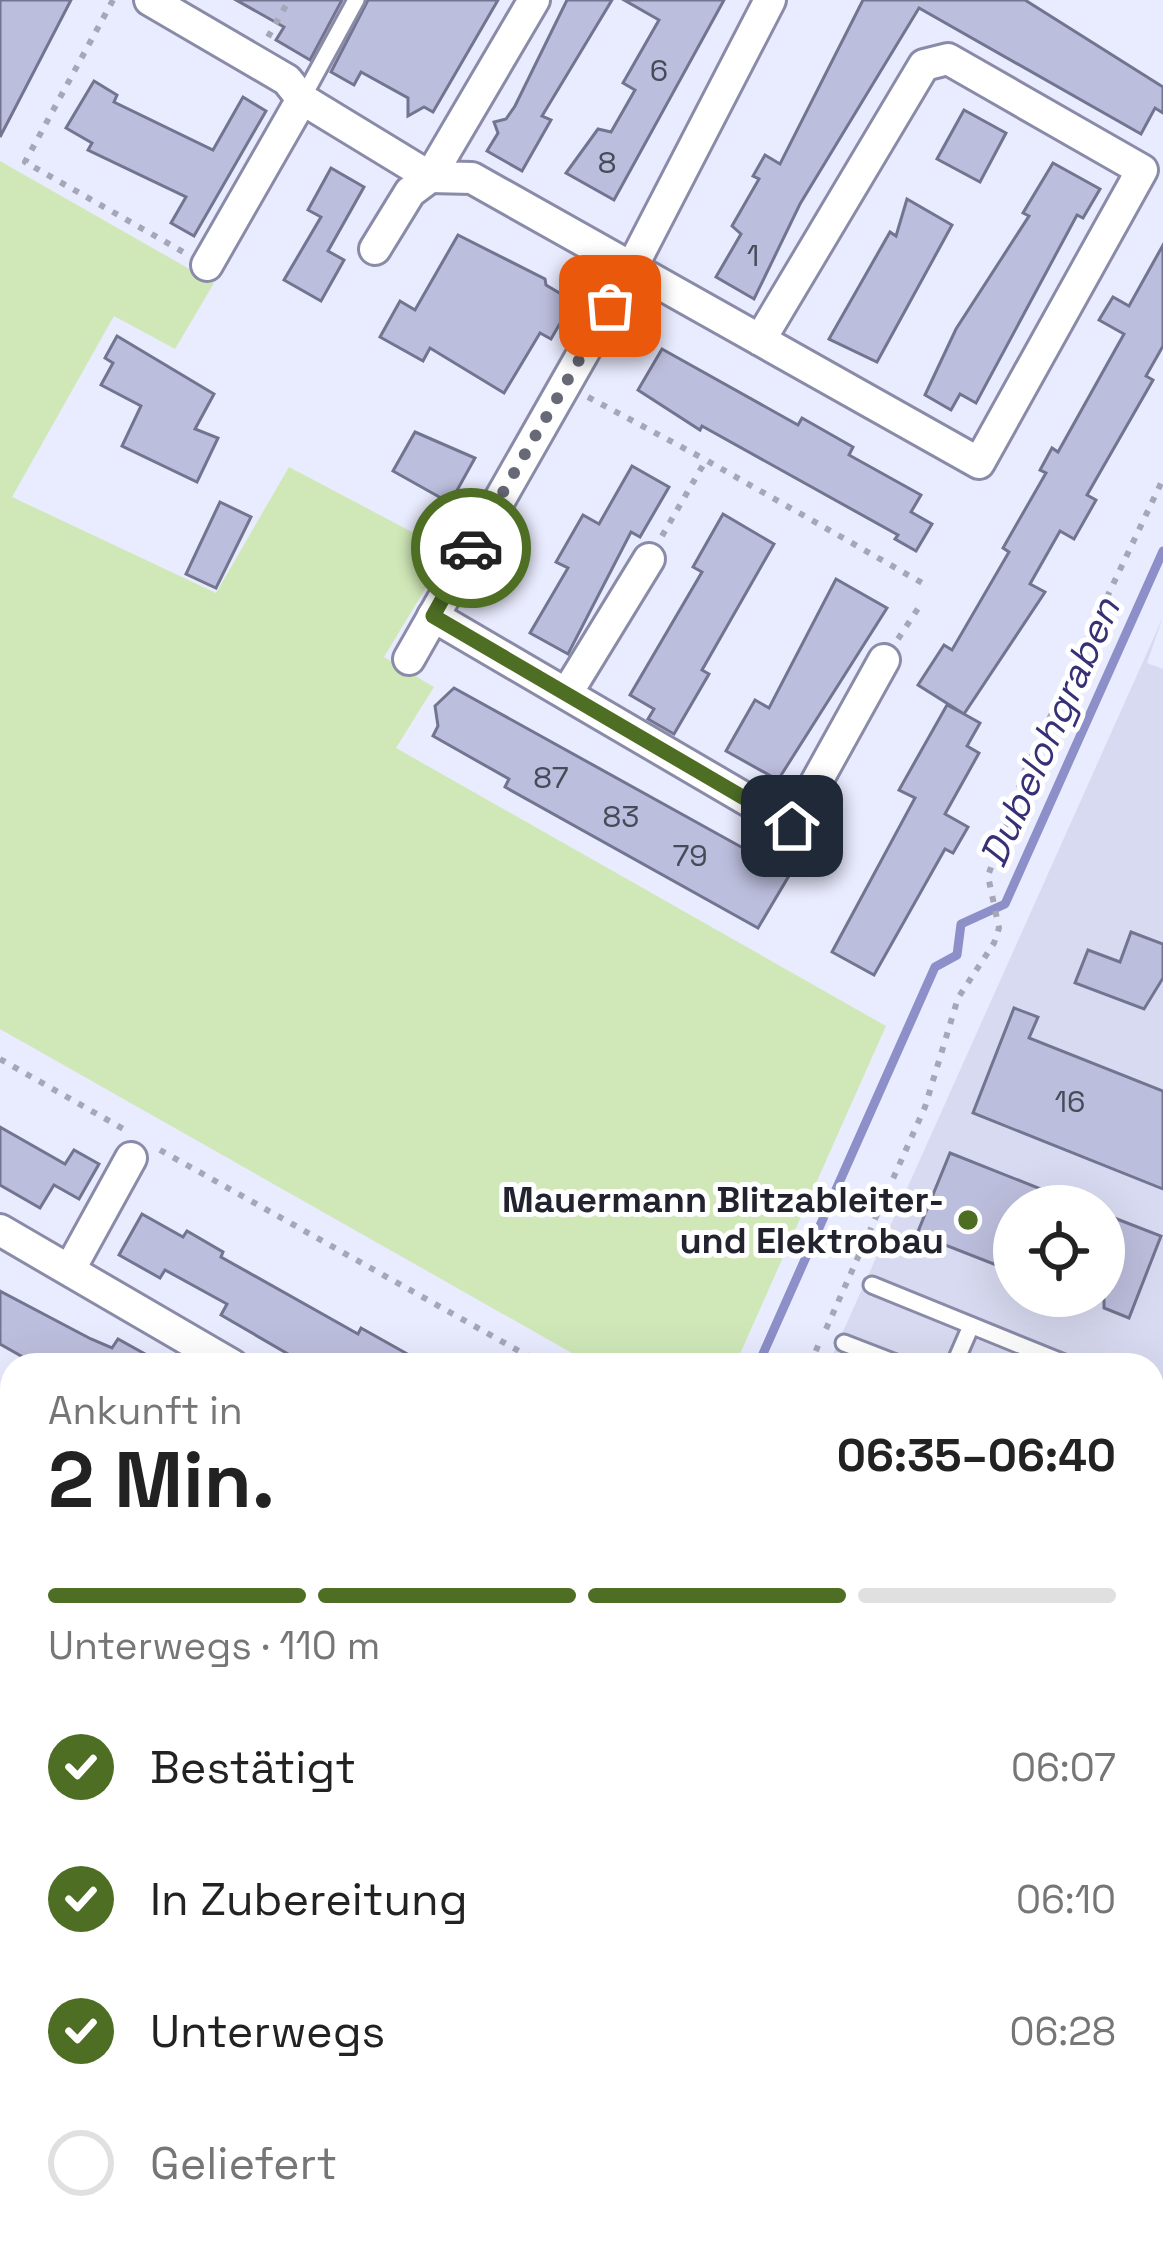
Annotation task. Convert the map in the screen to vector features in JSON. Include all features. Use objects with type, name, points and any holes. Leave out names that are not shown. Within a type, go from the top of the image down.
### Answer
[{"type":"street","points":[[150,0],[287,80],[302,99],[430,177],[472,178],[632,267],[760,340],[979,463],[1142,170],[948,59],[924,65],[760,340]]},
{"type":"street","points":[[375,249],[410,192],[430,177],[534,0]]},
{"type":"street","points":[[410,659],[632,267],[770,0]]},
{"type":"street","points":[[207,265],[302,99]]},
{"type":"street","points":[[567,693],[649,559]]},
{"type":"street","points":[[433,616],[792,826],[884,660]]},
{"type":"street","points":[[70,1269],[131,1157]]},
{"type":"street","points":[[0,1230],[70,1269],[192,1353]]},
{"type":"lane","points":[[302,99],[356,0]]},
{"type":"lane","points":[[872,1285],[1040,1353]]},
{"type":"lane","points":[[959,1353],[971,1325]]},
{"type":"lane","points":[[844,1343],[870,1353]]},
{"type":"path","points":[[113,0],[25,161],[207,265]]},
{"type":"path","points":[[255,61],[290,0]]},
{"type":"path","points":[[565,384],[924,584]]},
{"type":"path","points":[[649,559],[706,460]]},
{"type":"path","points":[[815,1353],[925,1107],[958,998],[994,943],[998,916],[988,876],[1025,770],[1163,479]]},
{"type":"path","points":[[0,1060],[523,1353]]},
{"type":"shaded area","points":[[1163,617],[1147,663],[1163,669],[1163,1353],[833,1353]]},
{"type":"green space","points":[[0,161],[214,283],[175,349],[114,316],[12,497],[216,593],[289,467],[448,551],[384,657],[434,687],[396,748],[886,1026],[740,1353],[572,1353],[0,1029]]},
{"type":"building","points":[[0,0],[71,0],[0,137]]},
{"type":"building","points":[[236,0],[342,0],[310,60],[276,40],[284,27]]},
{"type":"building","points":[[368,0],[498,0],[433,112],[424,107],[408,116],[408,98],[361,72],[354,85],[331,72]]},
{"type":"building","points":[[567,0],[612,0],[542,116],[551,120],[522,171],[487,151],[498,133],[494,122],[506,119],[515,106]]},
{"type":"building","points":[[624,0],[724,0],[614,200],[566,173],[598,129],[611,132],[635,90],[623,83],[659,20]]},
{"type":"building","points":[[863,0],[1025,0],[1163,87],[1163,113],[1155,108],[1141,134],[919,8],[800,204],[754,299],[716,277],[741,234],[732,226],[759,179],[753,176],[765,155],[780,164]]},
{"type":"building","points":[[94,81],[117,95],[114,102],[213,150],[243,97],[266,111],[194,236],[171,223],[186,197],[88,150],[92,143],[66,128]]},
{"type":"building","points":[[964,110],[1006,133],[980,182],[937,159]]},
{"type":"building","points":[[1053,163],[1100,189],[1083,218],[1077,215],[976,403],[960,394],[951,410],[925,395],[956,329],[1029,216],[1023,213]]},
{"type":"building","points":[[331,168],[364,187],[328,251],[344,260],[321,301],[284,280],[321,217],[308,210]]},
{"type":"building","points":[[907,199],[952,225],[877,362],[829,339],[890,232],[896,236]]},
{"type":"building","points":[[458,235],[545,279],[546,285],[573,301],[551,339],[540,333],[504,393],[430,348],[423,361],[380,337],[400,301],[415,310]]},
{"type":"building","points":[[1163,245],[1163,346],[1146,376],[1153,380],[1087,495],[1096,500],[1074,539],[1060,531],[1030,584],[1045,592],[964,714],[918,685],[944,645],[952,650],[1009,552],[1003,548],[1046,473],[1040,470],[1052,448],[1058,452],[1124,334],[1099,320],[1113,297],[1129,306]]},
{"type":"building","points":[[117,336],[214,394],[195,429],[218,438],[197,482],[122,446],[141,406],[101,385],[113,363],[105,358]]},
{"type":"building","points":[[662,349],[798,425],[802,418],[853,447],[849,455],[921,495],[911,512],[932,524],[916,551],[895,539],[898,535],[702,426],[700,430],[638,390]]},
{"type":"building","points":[[415,432],[475,458],[450,503],[393,471]]},
{"type":"building","points":[[632,466],[669,487],[640,537],[631,532],[568,654],[530,633],[568,568],[556,562],[583,515],[599,524]]},
{"type":"building","points":[[220,502],[251,517],[216,588],[186,574]]},
{"type":"building","points":[[723,514],[774,544],[702,670],[709,674],[674,734],[648,719],[654,709],[630,695],[702,572],[693,567]]},
{"type":"building","points":[[836,579],[887,608],[778,780],[726,751],[755,700],[769,708]]},
{"type":"building","points":[[454,688],[790,874],[758,928],[505,787],[509,779],[433,736],[438,726],[435,706]]},
{"type":"building","points":[[947,705],[980,723],[967,746],[979,753],[945,814],[968,827],[953,853],[945,849],[874,975],[832,952],[915,798],[899,790]]},
{"type":"building","points":[[1131,932],[1163,944],[1163,978],[1144,1009],[1075,983],[1088,950],[1120,962]]},
{"type":"building","points":[[1014,1008],[1038,1017],[1029,1038],[1163,1091],[1163,1189],[973,1113]]},
{"type":"building","points":[[0,1127],[65,1164],[74,1150],[99,1164],[79,1199],[54,1185],[40,1208],[0,1185]]},
{"type":"building","name":"Mauermann Blitzableiter- und Elektrobau","points":[[950,1153],[1031,1185],[993,1185],[993,1264],[917,1234]]},
{"type":"building","points":[[142,1214],[183,1237],[187,1231],[223,1252],[221,1257],[358,1334],[361,1328],[406,1353],[286,1353],[221,1315],[227,1304],[165,1270],[160,1278],[119,1255]]},
{"type":"building","points":[[1125,1222],[1161,1236],[1129,1318],[1125,1316]]},
{"type":"building","points":[[0,1291],[91,1339],[112,1348],[118,1339],[143,1353],[16,1353],[0,1344]]},
{"type":"waterway","name":"Dubelohgraben","points":[[763,1353],[935,967],[957,955],[961,924],[1005,904],[1163,551]]},
{"type":"way so far","points":[[471,548],[610,306]]},
{"type":"place","name":"Mauermann Blitzableiter- und Elektrobau","points":[[968,1220]]},
{"type":"route","points":[[471,548],[433,616],[792,826]]}]
